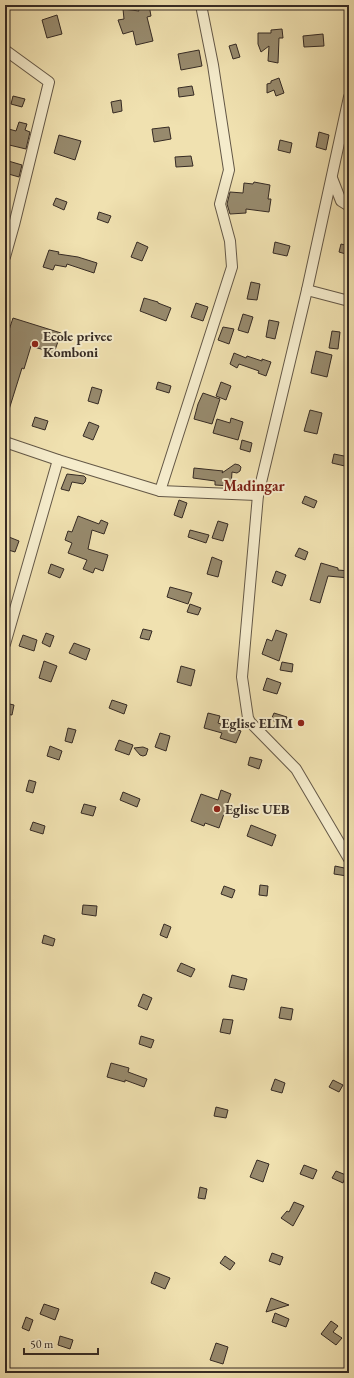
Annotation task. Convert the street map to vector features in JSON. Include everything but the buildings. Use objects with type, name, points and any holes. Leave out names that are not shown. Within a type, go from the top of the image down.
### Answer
[{"type":"street","points":[[160,491],[232,266],[230,241],[220,204],[229,170],[201,5]]},
{"type":"street","points":[[5,50],[49,82],[5,257]]},
{"type":"street","points":[[349,97],[307,290],[258,495],[242,677],[248,718],[250,722],[296,769],[349,859]]},
{"type":"street","points":[[332,178],[341,201],[349,206]]},
{"type":"street","points":[[307,290],[349,301]]},
{"type":"street","points":[[5,442],[160,491],[258,495]]},
{"type":"street","points":[[5,644],[58,460]]},
{"type":"place","name":"Ecole privee Komboni","points":[[35,344]]},
{"type":"place","name":"Eglise ELIM","points":[[301,723]]},
{"type":"place","name":"Eglise UEB","points":[[217,809]]},
{"type":"district","name":"Madingar","points":[[254,485]]}]
